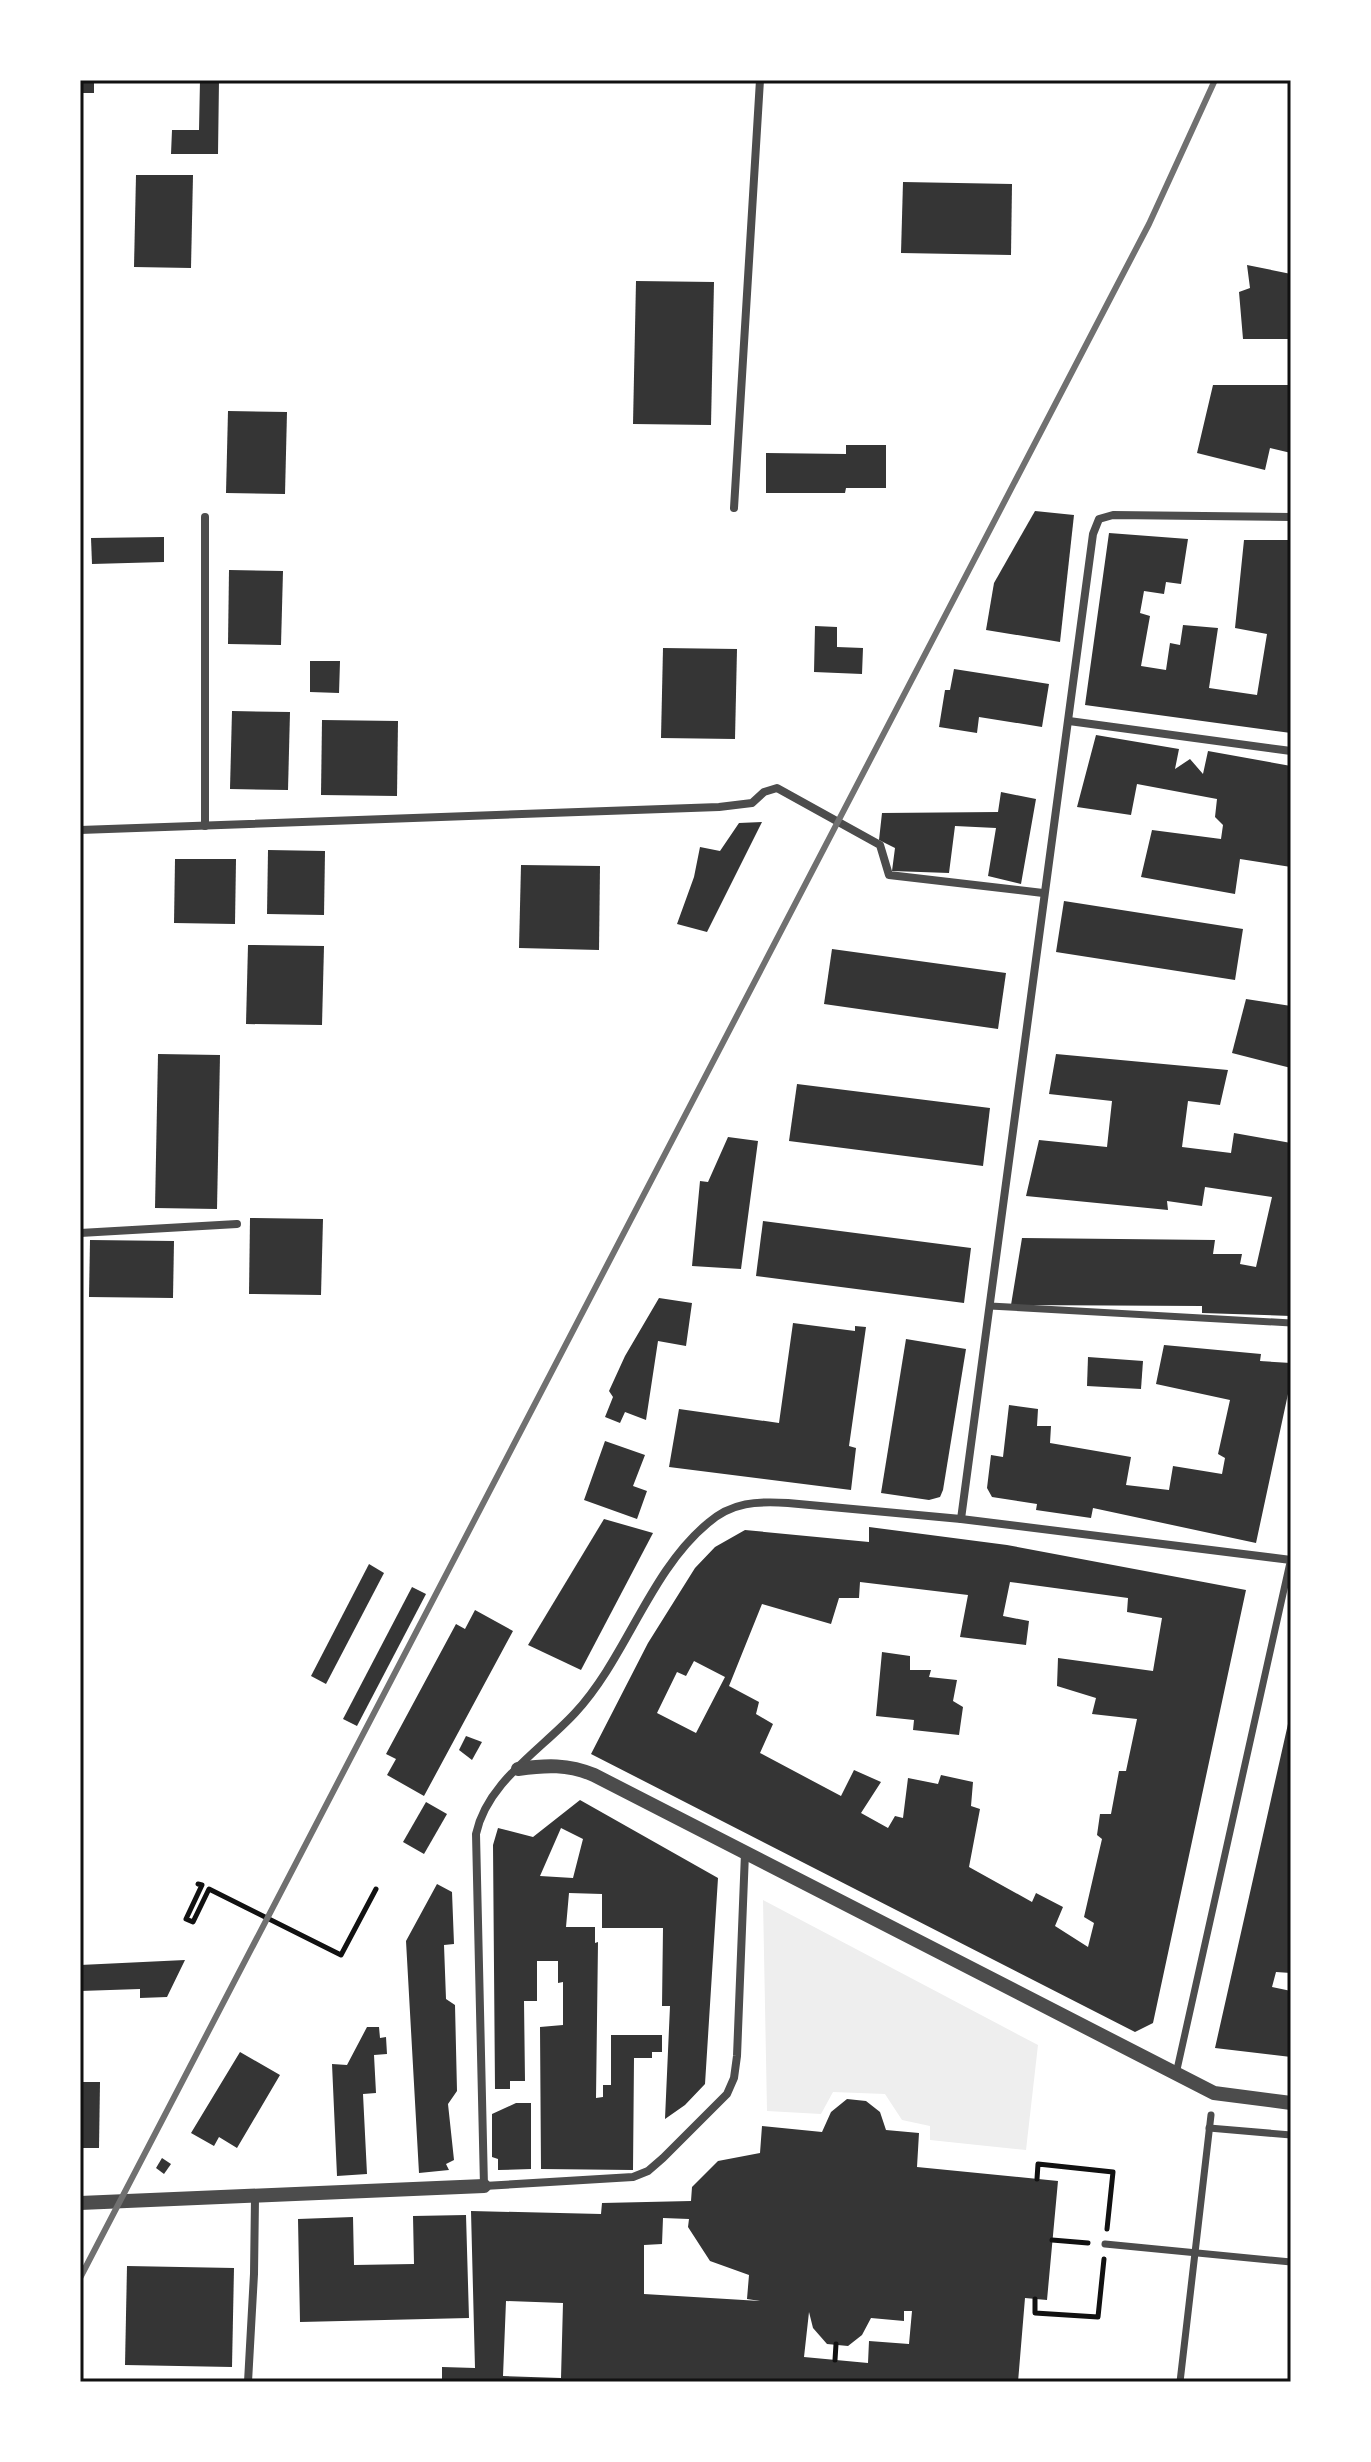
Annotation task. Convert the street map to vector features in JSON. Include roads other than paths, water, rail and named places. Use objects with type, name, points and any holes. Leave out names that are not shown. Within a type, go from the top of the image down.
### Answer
[{"type":"street","points":[[734,508],[760,80]]},
{"type":"street","points":[[961,1519],[1093,534],[1099,519],[1113,515],[1291,517]]},
{"type":"street","points":[[205,517],[205,826]]},
{"type":"street","points":[[1069,721],[1291,751]]},
{"type":"street","points":[[80,830],[719,807],[752,803],[764,792],[777,788],[880,845],[889,875],[1043,893]]},
{"type":"street","points":[[80,1233],[237,1224]]},
{"type":"street","points":[[990,1306],[1248,1318],[1291,1323]]},
{"type":"street","points":[[484,2186],[476,1834],[480,1814],[493,1794],[593,1692],[686,1544],[709,1522],[736,1505],[762,1501],[961,1519],[1291,1559],[1176,2074]]},
{"type":"street","points":[[518,1769],[544,1765],[574,1767],[1214,2093],[1291,2103]]},
{"type":"street","points":[[80,2203],[484,2186],[633,2177],[648,2171],[727,2094],[734,2078],[745,1853]]},
{"type":"street","points":[[1180,2382],[1211,2115]]},
{"type":"street","points":[[1209,2128],[1291,2135]]},
{"type":"street","points":[[248,2382],[255,2198]]},
{"type":"street","points":[[1105,2244],[1291,2262]]},
{"type":"railway","points":[[80,2278],[1149,224],[1215,80]]}]
